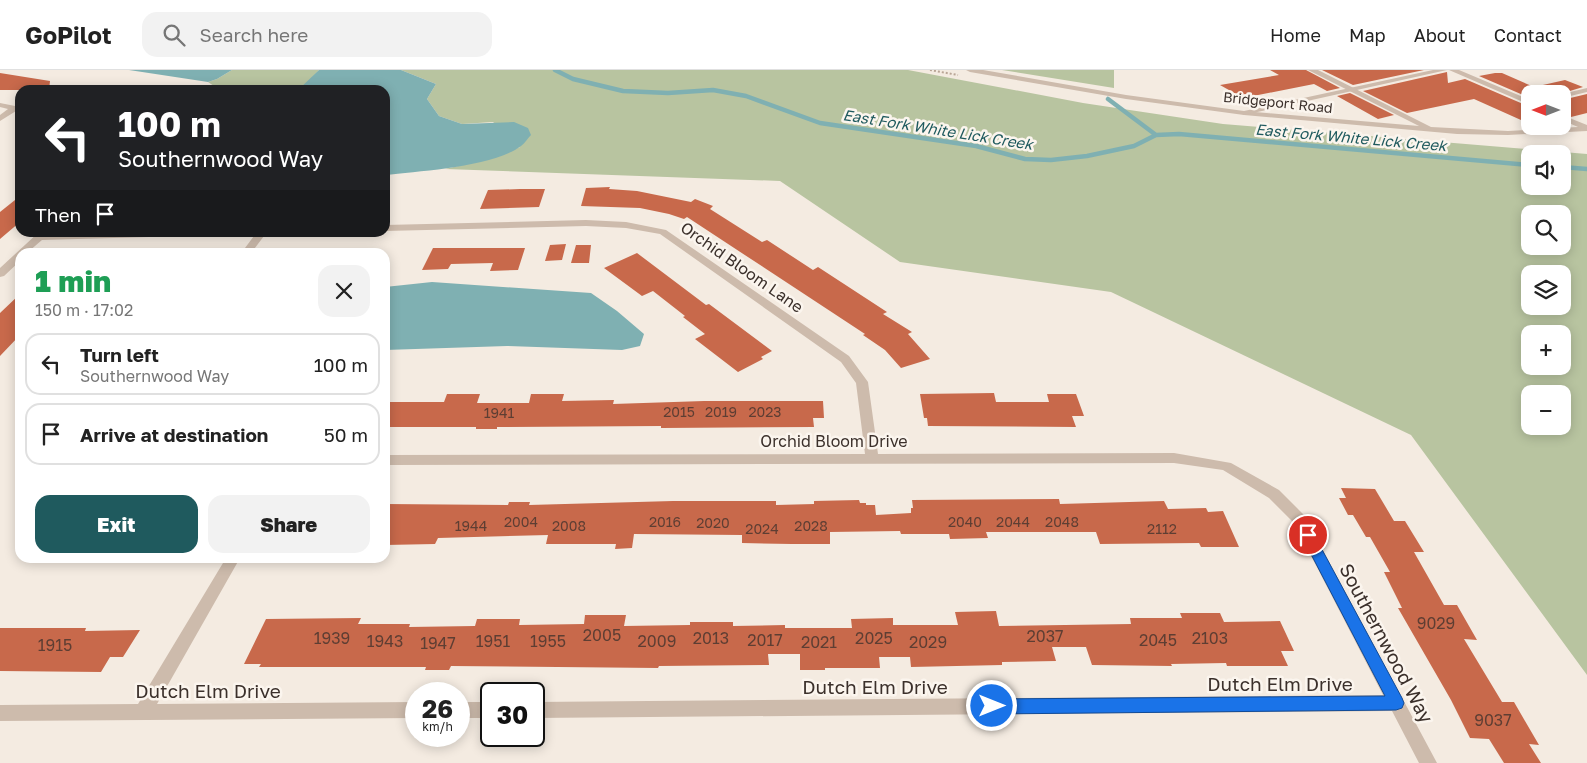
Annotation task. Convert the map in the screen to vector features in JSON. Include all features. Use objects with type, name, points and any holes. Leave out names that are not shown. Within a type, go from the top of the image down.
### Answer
[{"type":"street","name":"Bridgeport Road","points":[[970,70],[1126,97],[1244,113],[1434,130],[1508,133],[1587,128]]},
{"type":"street","points":[[1312,70],[1434,130]]},
{"type":"street","points":[[1244,113],[1443,70]]},
{"type":"street","points":[[1453,70],[1521,99]]},
{"type":"street","points":[[0,105],[15,108]]},
{"type":"street","points":[[0,119],[15,110]]},
{"type":"street","points":[[1571,121],[1587,128]]},
{"type":"street","name":"Orchid Bloom Lane","points":[[390,228],[586,223],[626,225],[663,232],[845,358],[862,382],[872,458]]},
{"type":"street","points":[[27,248],[40,237]]},
{"type":"street","points":[[250,248],[258,237]]},
{"type":"street","points":[[0,274],[15,260]]},
{"type":"street","name":"Orchid Bloom Drive","points":[[390,460],[1174,458],[1226,466],[1274,494]]},
{"type":"street","name":"Southernwood Way","points":[[1274,494],[1299,519],[1428,763]]},
{"type":"street","points":[[143,712],[230,563]]},
{"type":"street","name":"Dutch Elm Drive","points":[[545,710],[1396,703]]},
{"type":"street","name":"Dutch Elm Drive","points":[[0,713],[405,710]]},
{"type":"lane","points":[[1571,94],[1587,90]]},
{"type":"green space","points":[[232,70],[319,70],[306,85],[212,85],[208,82]]},
{"type":"green space","points":[[401,70],[908,70],[1083,103],[1223,124],[1521,149],[1521,195],[1571,195],[1571,153],[1587,154],[1587,675],[1411,435],[1111,292],[900,262],[780,181],[445,169],[493,158],[520,147],[493,122],[462,124],[439,116],[427,99],[436,84]]},
{"type":"green space","points":[[1002,70],[1114,70],[1114,88]]},
{"type":"water","points":[[129,70],[232,70],[208,82]]},
{"type":"water","points":[[319,70],[401,70],[436,84],[427,99],[439,116],[462,124],[514,122],[528,128],[531,135],[521,146],[493,159],[456,167],[390,175],[390,85],[303,85]]},
{"type":"water","points":[[432,282],[591,293],[617,311],[644,334],[640,346],[622,350],[507,346],[390,350],[390,286]]},
{"type":"building","points":[[1270,70],[1306,70],[1340,88],[1327,91],[1314,84],[1243,98],[1220,85],[1279,75]]},
{"type":"building","points":[[1322,70],[1424,70],[1353,85]]},
{"type":"building","points":[[1447,72],[1448,83],[1465,79],[1521,103],[1521,120],[1474,99],[1407,113],[1363,91]]},
{"type":"building","points":[[0,73],[50,81],[50,85],[15,85],[15,90],[0,90]]},
{"type":"building","points":[[1502,73],[1529,85],[1521,85],[1521,94],[1479,76]]},
{"type":"building","points":[[1565,80],[1583,87],[1571,91],[1571,85],[1543,85]]},
{"type":"building","points":[[1350,93],[1394,115],[1378,119],[1337,96]]},
{"type":"building","points":[[1587,94],[1587,113],[1571,117],[1571,98]]},
{"type":"building","points":[[610,187],[609,189],[637,191],[691,202],[695,199],[713,206],[710,209],[762,242],[767,240],[813,270],[818,267],[887,312],[883,314],[912,332],[908,334],[930,359],[901,368],[885,350],[863,335],[865,334],[687,217],[684,219],[640,208],[581,206],[586,188]]},
{"type":"building","points":[[545,189],[539,207],[480,209],[488,190]]},
{"type":"building","points":[[15,200],[15,226],[0,239],[0,212]]},
{"type":"building","points":[[566,244],[562,260],[545,261],[550,245]]},
{"type":"building","points":[[576,245],[591,245],[589,263],[571,263]]},
{"type":"building","points":[[433,248],[525,248],[518,270],[490,271],[493,263],[451,264],[448,269],[422,270]]},
{"type":"building","points":[[637,253],[706,305],[709,304],[772,351],[761,357],[763,359],[738,372],[695,339],[705,334],[653,291],[642,296],[604,268]]},
{"type":"building","points":[[15,299],[15,340],[0,356],[0,313]]},
{"type":"building","points":[[994,393],[996,402],[1049,402],[1047,394],[1076,394],[1084,416],[1072,416],[1076,427],[928,426],[927,418],[924,418],[920,394]]},
{"type":"building","points":[[447,394],[480,394],[477,403],[529,403],[531,394],[564,394],[562,401],[614,400],[613,404],[704,401],[823,401],[824,418],[813,418],[814,427],[661,428],[661,426],[497,427],[497,429],[476,429],[476,427],[390,427],[390,402],[444,402]]},
{"type":"building","points":[[1341,488],[1375,489],[1394,521],[1405,521],[1424,552],[1414,552],[1444,605],[1457,605],[1477,640],[1464,639],[1502,702],[1514,702],[1539,745],[1529,744],[1541,763],[1504,763],[1489,739],[1470,738],[1451,700],[1398,608],[1402,608],[1384,572],[1390,572],[1370,537],[1366,537],[1353,515],[1348,515],[1339,498],[1346,498]]},
{"type":"building","points":[[1059,499],[1060,504],[1164,501],[1168,509],[1206,508],[1208,512],[1223,511],[1239,547],[1201,547],[1199,543],[1100,544],[1096,532],[986,532],[988,538],[950,539],[949,534],[901,534],[900,531],[830,532],[830,544],[742,543],[742,535],[634,534],[632,548],[615,549],[616,544],[546,544],[548,535],[438,538],[435,544],[390,545],[390,504],[508,505],[509,502],[530,502],[529,505],[673,501],[776,501],[776,505],[814,504],[814,501],[859,500],[860,503],[866,503],[866,505],[875,505],[876,515],[911,513],[911,508],[913,508],[912,500]]},
{"type":"building","points":[[996,611],[999,626],[1131,624],[1130,618],[1182,618],[1180,613],[1220,613],[1224,622],[1280,621],[1294,651],[1281,651],[1288,666],[1227,666],[1226,663],[1171,664],[1172,666],[1092,665],[1086,647],[1052,647],[1056,661],[1002,662],[1002,665],[911,667],[910,657],[879,657],[880,668],[825,668],[825,670],[800,670],[800,654],[768,654],[769,665],[659,666],[658,668],[451,666],[449,670],[425,670],[426,667],[259,667],[261,664],[244,664],[266,619],[361,618],[358,624],[410,624],[409,627],[475,626],[477,619],[520,619],[519,625],[584,624],[585,615],[626,615],[624,626],[690,625],[690,622],[733,622],[733,626],[785,625],[785,628],[852,628],[851,619],[893,618],[893,625],[958,625],[955,612]]},
{"type":"building","points":[[0,628],[86,628],[85,631],[140,630],[123,657],[110,657],[101,672],[0,671]]},
{"type":"waterway","name":"East Fork White Lick Creek","points":[[555,70],[573,79],[623,91],[668,93],[713,90],[746,96],[820,123],[976,146],[1025,159],[1051,160],[1087,156],[1134,146],[1156,135]]},
{"type":"waterway","points":[[1108,99],[1156,135]]},
{"type":"waterway","name":"East Fork White Lick Creek","points":[[1156,135],[1179,134],[1521,164]]},
{"type":"waterway","name":"East Fork White Lick Creek","points":[[1571,168],[1587,169]]},
{"type":"route","points":[[992,706],[1396,703],[1308,535]]}]
